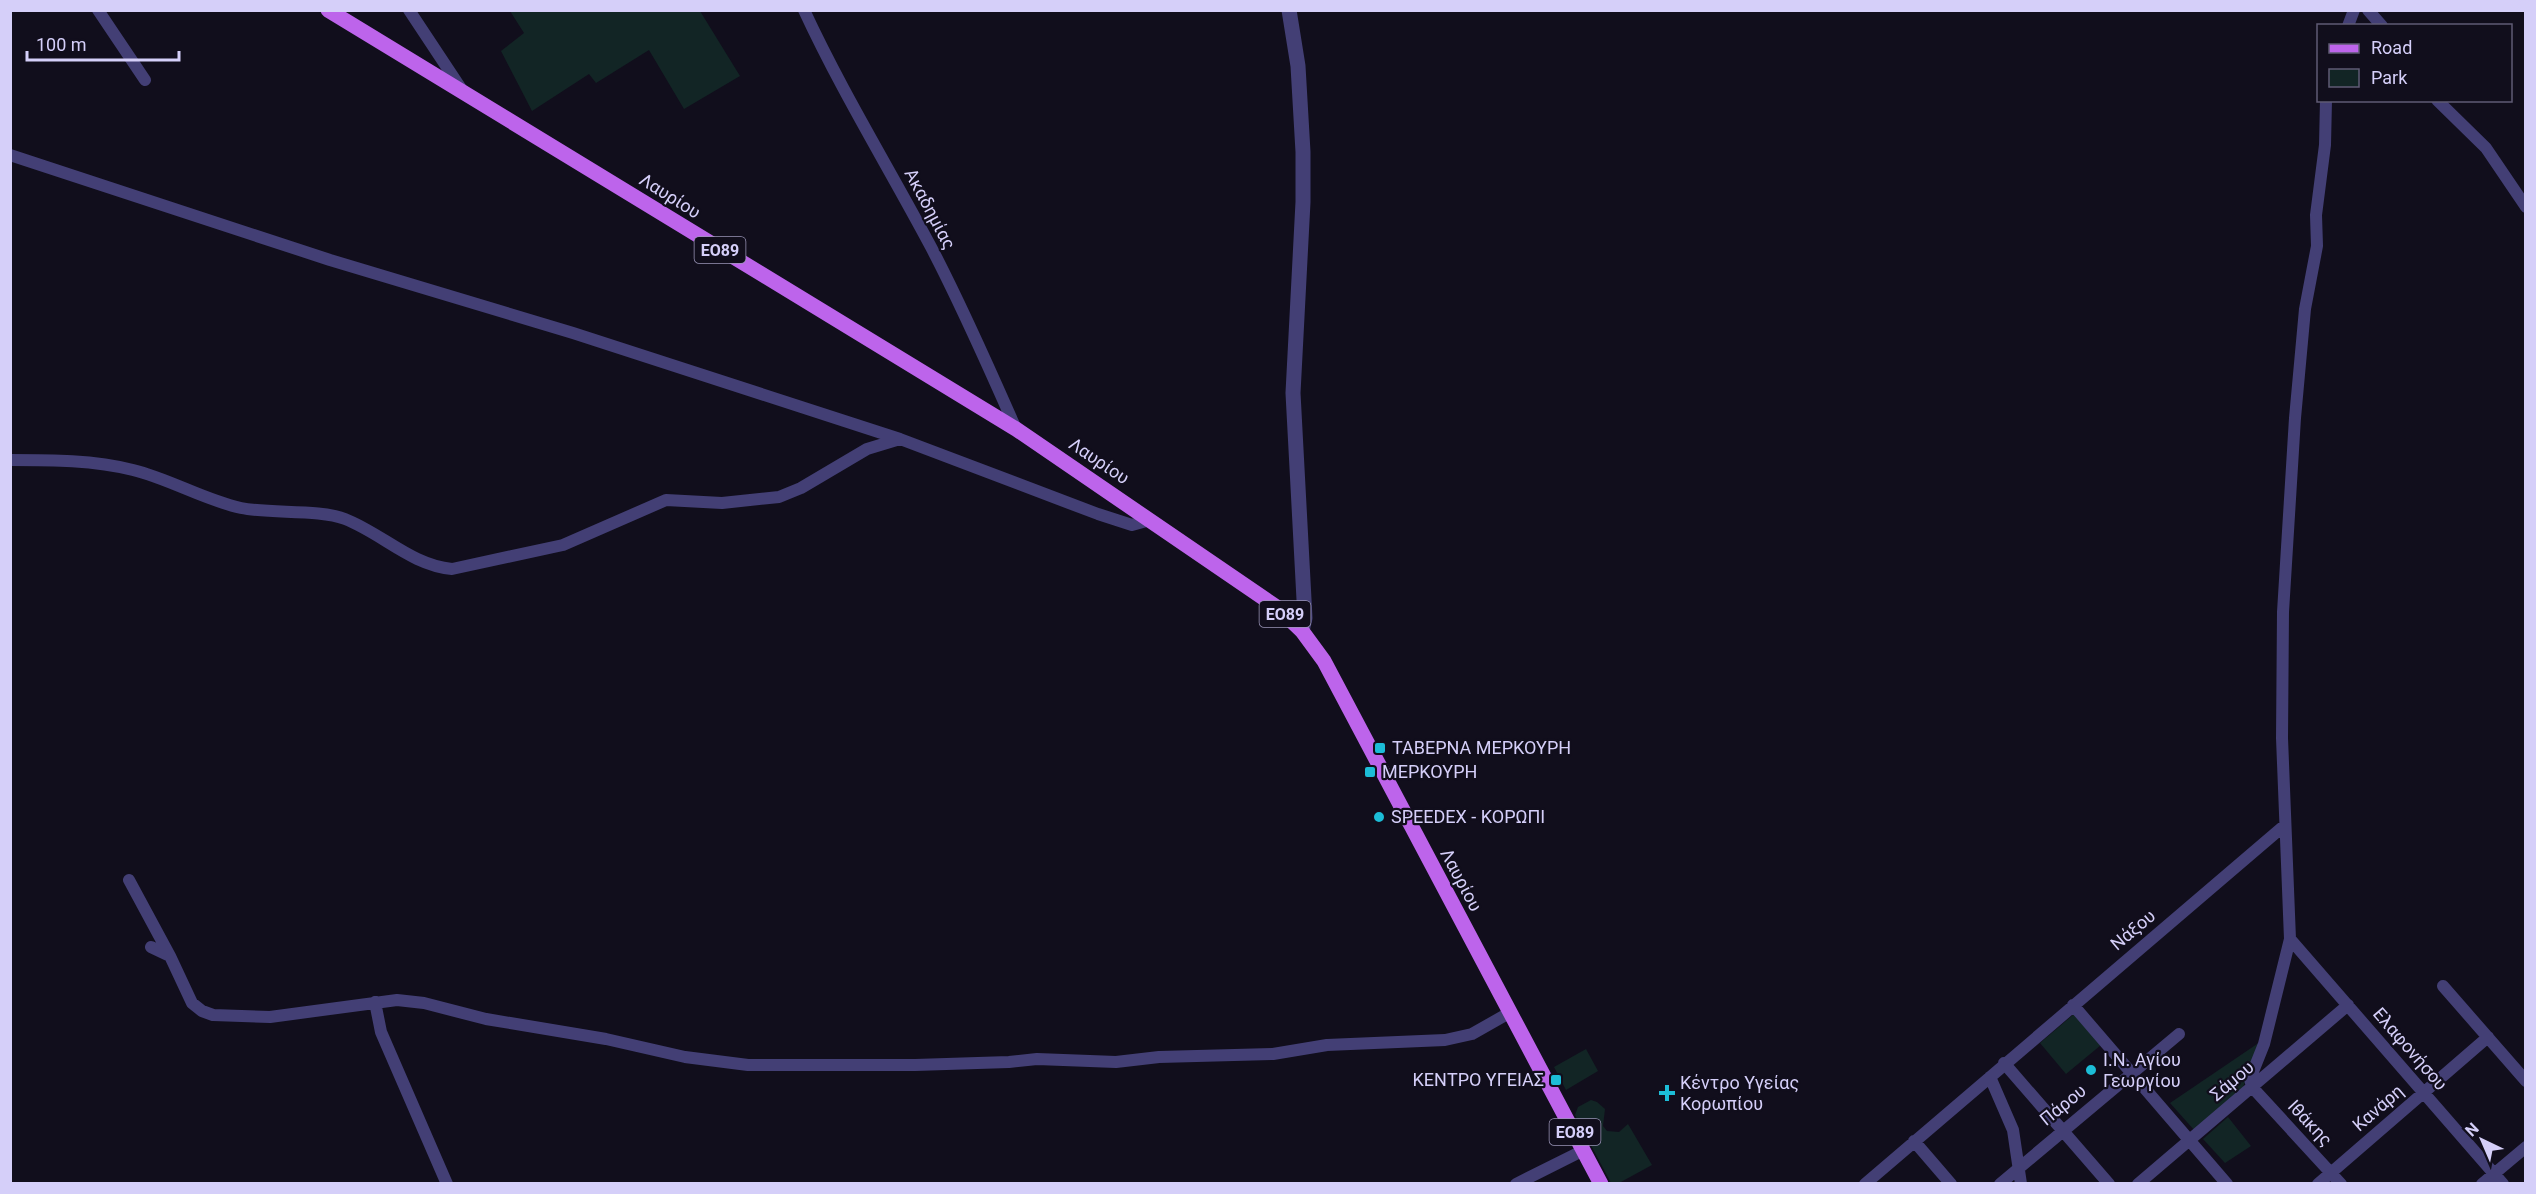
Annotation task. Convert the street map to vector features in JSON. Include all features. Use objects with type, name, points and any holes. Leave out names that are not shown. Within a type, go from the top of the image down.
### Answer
[{"type":"main road","name":"Λαυρίου","points":[[328,10],[1016,429],[1278,608],[1302,631],[1324,661],[1397,794],[1509,1013],[1601,1184]]},
{"type":"street","points":[[98,10],[145,80]]},
{"type":"street","points":[[409,10],[462,91]]},
{"type":"street","name":"Ακαδημίας","points":[[804,10],[825,54],[932,248],[972,328],[1016,429]]},
{"type":"street","points":[[1289,10],[1298,66],[1303,152],[1302,225],[1293,393],[1305,618],[1302,631]]},
{"type":"street","points":[[2368,10],[2380,24]]},
{"type":"street","points":[[2252,1087],[2250,1079],[2264,1044],[2290,939],[2282,738],[2283,612],[2295,418],[2305,309],[2317,246],[2316,215],[2325,146],[2326,102]]},
{"type":"street","points":[[2439,102],[2486,148],[2526,207]]},
{"type":"street","points":[[10,155],[330,260],[573,333],[900,440],[1132,525],[1150,519]]},
{"type":"street","points":[[10,460],[102,464],[135,470],[238,507],[268,513],[343,518],[435,567],[452,568],[562,545],[666,500],[722,503],[779,497],[801,488],[867,449],[900,440]]},
{"type":"street","name":"Νάξου","points":[[1865,1184],[2285,825]]},
{"type":"street","points":[[129,880],[170,956],[192,1003],[202,1011],[213,1014],[270,1017],[397,1000],[424,1003],[486,1019],[562,1030],[685,1057],[748,1065],[816,1066],[1009,1062],[1037,1059],[1116,1062],[1159,1057],[1273,1054],[1327,1045],[1371,1041],[1445,1040],[1472,1034],[1509,1013]]},
{"type":"street","name":"Ελαφονήσου","points":[[2290,939],[2503,1184]]},
{"type":"street","points":[[151,947],[170,956]]},
{"type":"street","points":[[2443,986],[2526,1081]]},
{"type":"street","points":[[375,1002],[381,1032],[447,1184]]},
{"type":"street","points":[[2073,1005],[2227,1184]]},
{"type":"street","name":"Σάμου","points":[[2138,1184],[2348,1005]]},
{"type":"street","name":"Πάρου","points":[[2000,1184],[2179,1034]]},
{"type":"street","name":"Κανάρη","points":[[2318,1184],[2488,1037]]},
{"type":"street","points":[[2004,1063],[2109,1184]]},
{"type":"street","points":[[1990,1077],[2013,1130],[2021,1184]]},
{"type":"street","name":"Ιθάκης","points":[[2252,1087],[2341,1184]]},
{"type":"street","points":[[1914,1141],[1951,1184]]},
{"type":"street","points":[[2482,1184],[2526,1147]]},
{"type":"street","points":[[1516,1184],[1584,1150]]},
{"type":"green space","points":[[510,11],[700,11],[740,76],[684,109],[649,50],[596,83],[589,74],[532,111],[501,51],[524,33]]},
{"type":"green space","points":[[2074,1014],[2101,1045],[2066,1074],[2040,1043]]},
{"type":"green space","points":[[2260,1042],[2242,1090],[2195,1131],[2170,1103]]},
{"type":"green space","points":[[1586,1049],[1598,1071],[1566,1090],[1554,1067]]},
{"type":"green space","points":[[1591,1100],[1605,1109],[1603,1126],[1607,1131],[1619,1132],[1628,1124],[1652,1165],[1619,1183],[1611,1183],[1575,1115],[1578,1107]]},
{"type":"green space","points":[[2228,1117],[2251,1146],[2225,1163],[2203,1139]]},
{"type":"place","name":"ΤΑΒΕΡΝΑ ΜΕΡΚΟΥΡΗ","points":[[1380,748]]},
{"type":"place","name":"ΜΕΡΚΟΥΡΗ","points":[[1370,772]]},
{"type":"place","name":"SPEEDEX - ΚΟΡΩΠΙ","points":[[1379,817]]},
{"type":"place","name":"Ι.Ν. Αγίου Γεωργίου","points":[[2091,1070]]},
{"type":"place","name":"ΚΕΝΤΡΟ ΥΓΕΙΑΣ","points":[[1556,1080]]},
{"type":"place","name":"Κέντρο Υγείας Κορωπίου","points":[[1667,1093]]}]
